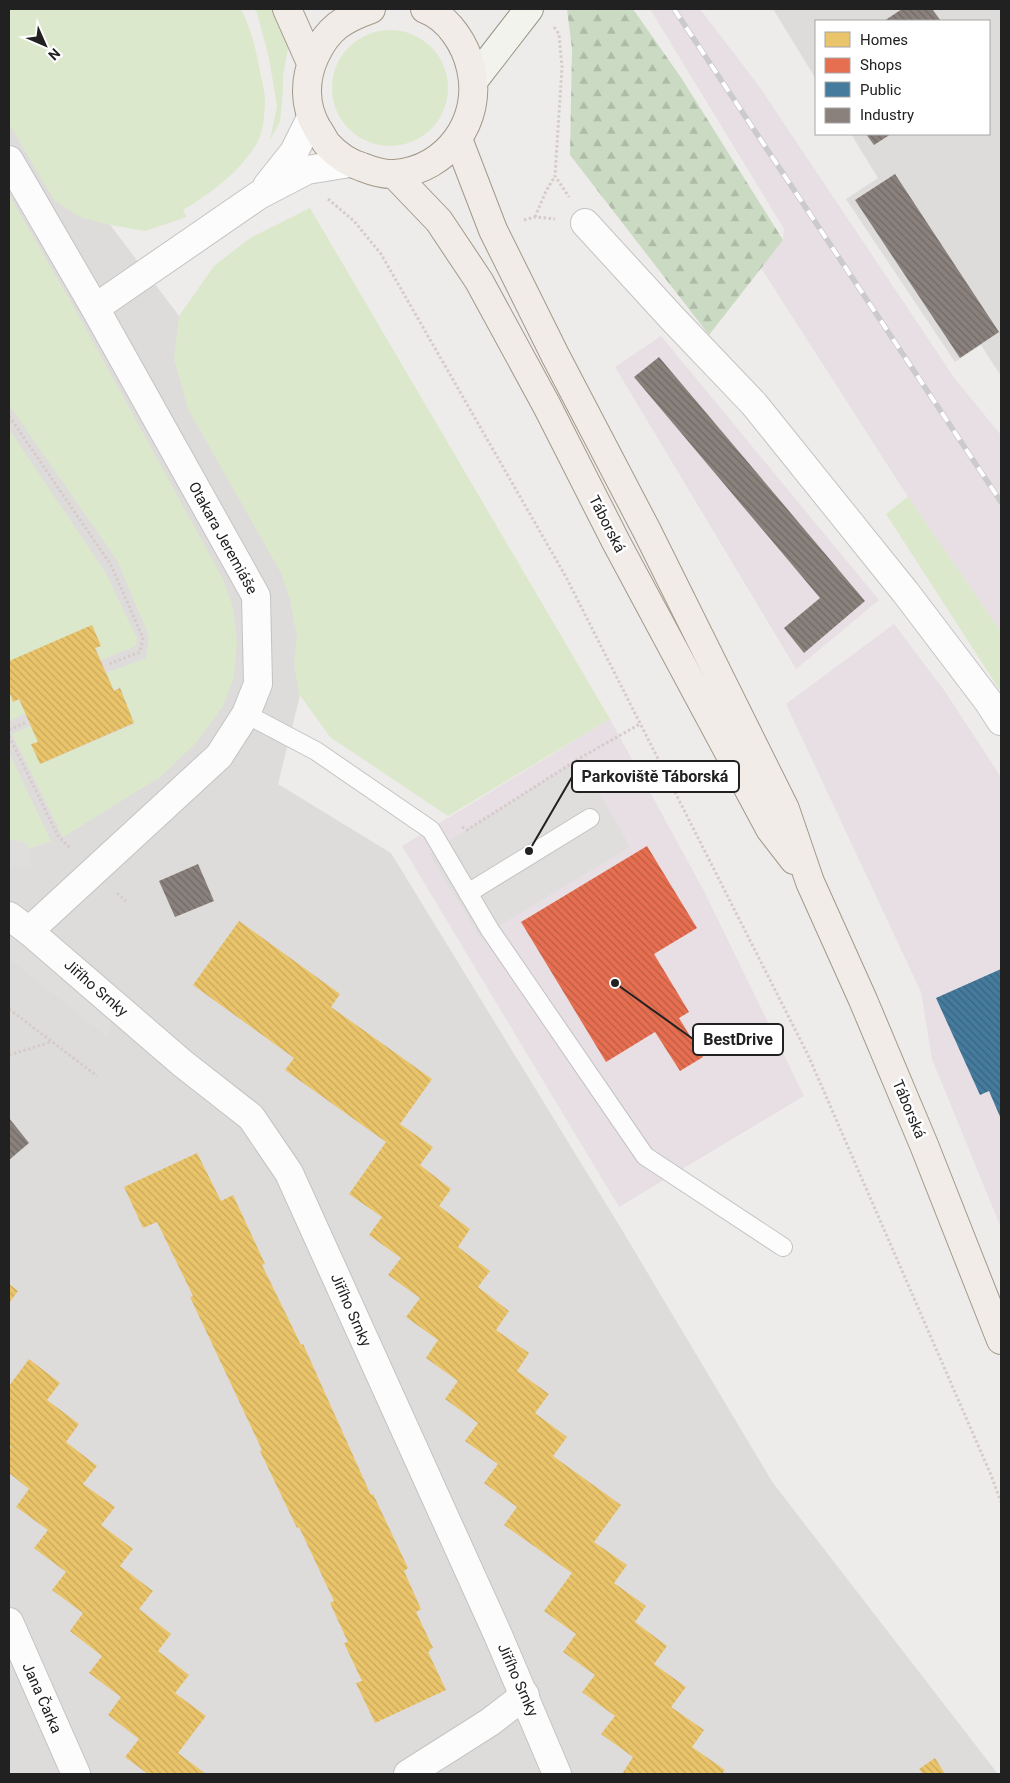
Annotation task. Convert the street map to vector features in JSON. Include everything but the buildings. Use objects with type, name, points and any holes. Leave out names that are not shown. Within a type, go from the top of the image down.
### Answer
[{"type":"main road","points":[[287,9],[311,63]]},
{"type":"main road","points":[[371,9],[348,17],[325,37],[311,63],[307,103],[311,118],[328,145],[350,163],[377,172],[394,174],[416,169],[435,161],[446,152],[458,140],[472,109],[474,80],[463,45],[450,27],[430,9]]},
{"type":"main road","points":[[474,80],[539,15]]},
{"type":"main road","name":"Táborská","points":[[458,140],[493,230],[745,726],[785,809],[810,882],[863,1000],[924,1145],[1001,1340]]},
{"type":"main road","name":"Táborská","points":[[394,174],[439,221],[479,281],[547,406],[616,542],[770,828],[810,882]]},
{"type":"street","points":[[259,195],[294,152],[311,118]]},
{"type":"street","name":"Otakara Jeremiáše","points":[[9,160],[95,308],[256,596],[258,684],[246,714],[219,756],[93,872],[19,923]]},
{"type":"street","points":[[95,308],[259,195],[307,170],[350,163]]},
{"type":"street","points":[[585,222],[672,318],[754,404],[906,593],[1001,721]]},
{"type":"street","name":"Jiřího Srnky","points":[[19,923],[182,1063],[250,1117],[289,1173],[525,1696],[558,1774]]},
{"type":"street","name":"Jana Čarka","points":[[9,1622],[76,1774]]},
{"type":"street","points":[[408,1774],[490,1722],[525,1696]]},
{"type":"lane","points":[[246,714],[316,751],[431,830],[490,930],[645,1156],[782,1247]]},
{"type":"lane","points":[[468,893],[590,818]]},
{"type":"path","points":[[535,217],[546,191],[555,176],[562,67],[559,34],[539,15]]},
{"type":"path","points":[[555,176],[585,222]]},
{"type":"path","points":[[320,202],[328,199],[354,221],[381,254],[566,577],[808,1055],[991,1474],[1001,1502]]},
{"type":"path","points":[[493,230],[535,217],[585,222]]},
{"type":"path","points":[[9,416],[111,565],[143,638],[140,652],[109,664]]},
{"type":"path","points":[[9,730],[25,723]]},
{"type":"path","points":[[459,824],[467,830],[580,758],[640,724]]},
{"type":"path","points":[[9,736],[58,836],[93,872]]},
{"type":"path","points":[[9,1009],[97,1076]]},
{"type":"path","points":[[9,1055],[52,1042]]},
{"type":"shaded area","points":[[650,9],[700,9],[759,86],[955,379],[1001,435],[1001,632],[908,497],[761,268],[783,240],[784,229]]},
{"type":"shaded area","points":[[773,9],[1001,9],[1001,376],[981,345],[955,362],[846,199],[878,178],[852,135],[990,135],[990,20],[815,20],[815,77]]},
{"type":"shaded area","points":[[9,91],[198,341],[318,623],[278,784],[391,853],[619,1225],[773,1483],[998,1774],[9,1774]]},
{"type":"shaded area","points":[[661,336],[879,600],[796,669],[615,367]]},
{"type":"shaded area","points":[[894,624],[944,690],[1001,777],[1001,1228],[932,1059],[921,992],[786,704]]},
{"type":"shaded area","points":[[610,719],[703,889],[804,1096],[619,1207],[402,846]]},
{"type":"shaded area","points":[[580,758],[630,847],[480,937],[429,854]]},
{"type":"shaded area","points":[[9,839],[27,843],[33,869],[9,867]]},
{"type":"shaded area","points":[[9,933],[113,1017],[107,1037],[9,959]]},
{"type":"green space","points":[[9,9],[241,9],[253,39],[264,88],[263,125],[257,143],[250,154],[224,181],[183,210],[187,217],[145,231],[105,224],[80,217],[54,200],[9,124]]},
{"type":"green space","points":[[254,9],[276,9],[288,39],[280,122],[270,140],[277,106],[269,58],[257,13]]},
{"type":"green space","points":[[567,9],[633,9],[682,79],[783,240],[709,335],[570,155],[572,49]]},
{"type":"green space","points":[[390,30],[412,34],[431,47],[444,66],[448,88],[444,110],[431,129],[412,142],[390,146],[368,142],[349,129],[336,110],[332,88],[336,66],[349,47],[368,34]]},
{"type":"green space","points":[[9,195],[76,311],[222,577],[232,604],[237,640],[234,677],[223,706],[196,743],[160,777],[63,837],[12,734],[31,726],[39,741],[32,744],[41,764],[134,724],[120,687],[113,690],[106,673],[146,658],[149,636],[117,560],[9,405]]},
{"type":"green space","points":[[310,208],[610,719],[448,816],[330,737],[299,694],[294,664],[297,636],[290,600],[281,573],[188,409],[174,359],[179,316],[214,266],[250,238]]},
{"type":"green space","points":[[9,429],[105,572],[137,638],[136,646],[101,660],[96,648],[101,646],[92,625],[9,662]]},
{"type":"green space","points":[[908,497],[1001,632],[1001,692],[886,514]]},
{"type":"green space","points":[[9,691],[13,702],[20,699],[26,713],[9,721]]},
{"type":"green space","points":[[9,753],[51,841],[28,849],[27,843],[9,839]]},
{"type":"railway","points":[[674,9],[1001,502]]},
{"type":"place","name":"Parkoviště Táborská","points":[[529,851]]},
{"type":"place","name":"BestDrive","points":[[615,983]]}]
